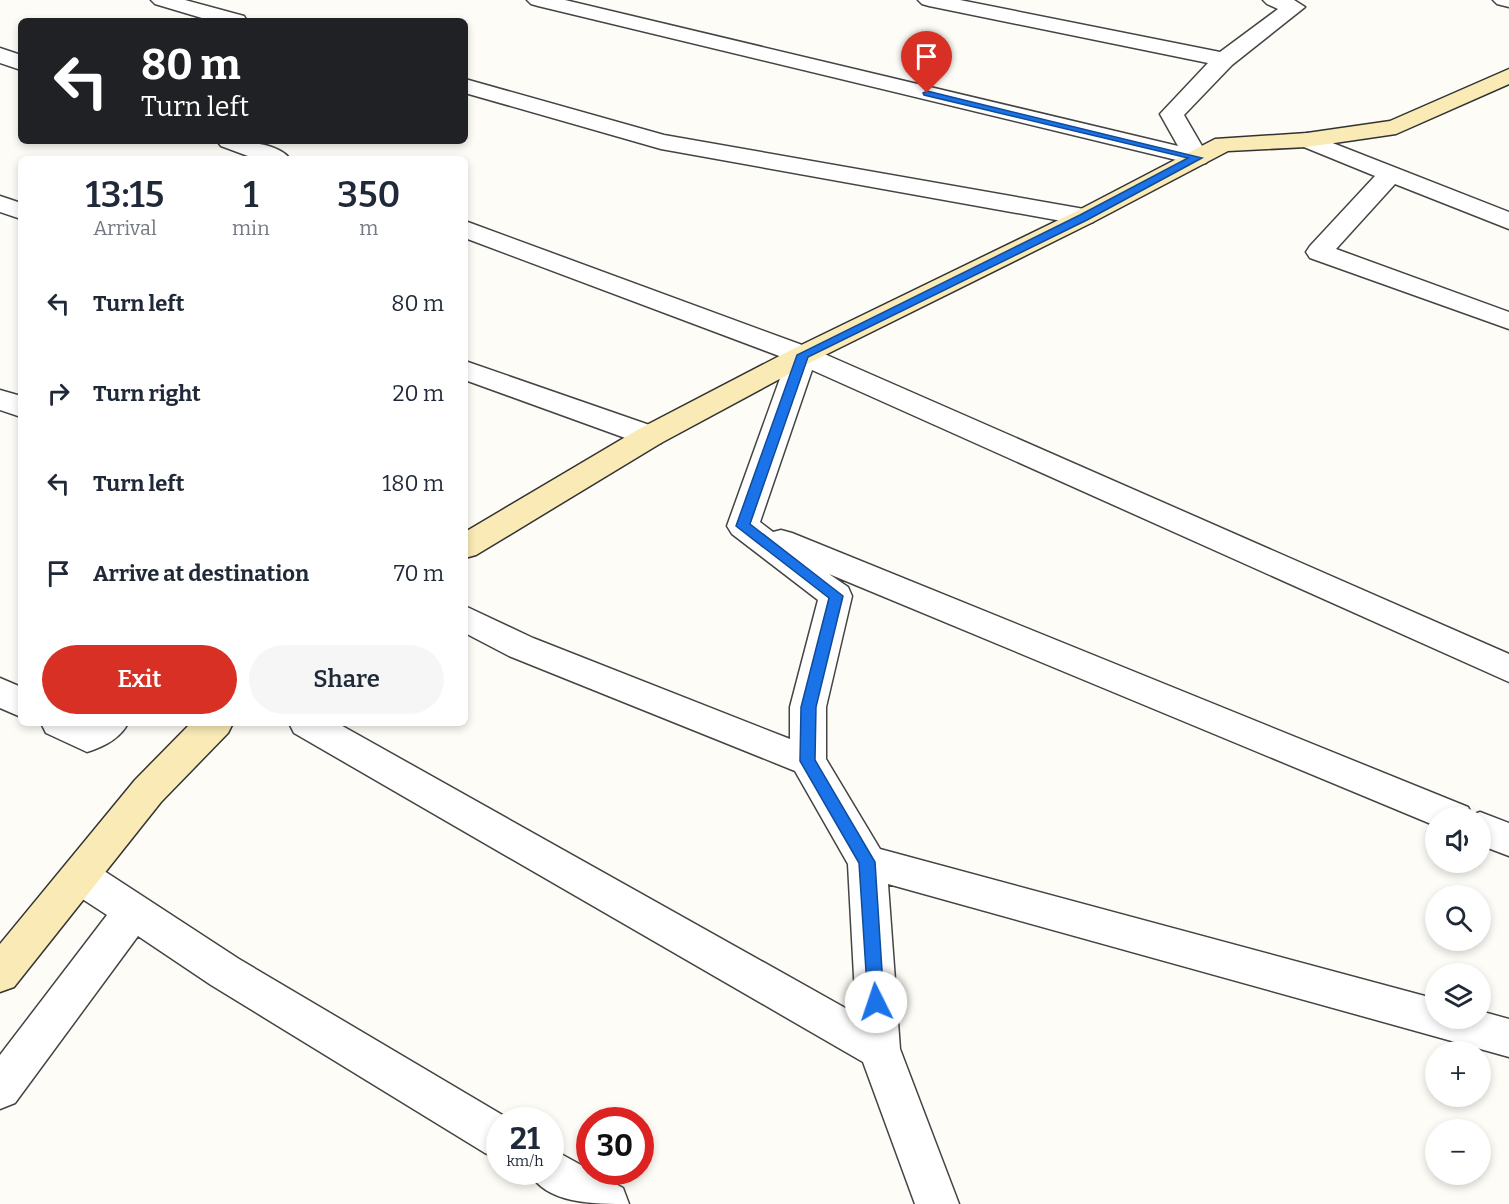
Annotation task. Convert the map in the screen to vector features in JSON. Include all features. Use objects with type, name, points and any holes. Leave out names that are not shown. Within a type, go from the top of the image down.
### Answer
[{"type":"street","points":[[162,0],[225,18]]},
{"type":"street","points":[[538,0],[1197,158]]},
{"type":"street","points":[[929,0],[1224,60]]},
{"type":"street","points":[[1504,0],[1509,1]]},
{"type":"street","points":[[1197,158],[1172,114],[1224,60],[1292,2]]},
{"type":"street","points":[[0,55],[18,62]]},
{"type":"street","points":[[468,545],[650,436],[802,355],[1084,217],[1223,144],[1308,140],[1396,127],[1509,76]]},
{"type":"street","points":[[468,87],[661,142],[1084,217]]},
{"type":"street","points":[[1308,140],[1509,221]]},
{"type":"street","points":[[238,144],[270,156]]},
{"type":"street","points":[[1391,173],[1319,252],[1509,321]]},
{"type":"street","points":[[0,204],[18,211]]},
{"type":"street","points":[[468,230],[802,355],[1509,669]]},
{"type":"street","points":[[743,526],[802,355]]},
{"type":"street","points":[[468,371],[650,436]]},
{"type":"street","points":[[0,399],[18,406]]},
{"type":"street","points":[[743,526],[836,596],[808,707],[808,761],[867,862],[879,1049],[937,1204]]},
{"type":"street","points":[[743,526],[1428,807]]},
{"type":"street","points":[[468,620],[521,647],[808,761]]},
{"type":"street","points":[[0,692],[18,701]]},
{"type":"street","points":[[65,726],[87,738],[105,726]]},
{"type":"street","points":[[0,974],[81,877],[148,791],[212,726]]},
{"type":"street","points":[[313,726],[879,1049]]},
{"type":"street","points":[[1491,833],[1509,840]]},
{"type":"street","points":[[867,862],[1425,1015]]},
{"type":"street","points":[[81,877],[225,972],[486,1130]]},
{"type":"street","points":[[0,1089],[133,912]]},
{"type":"street","points":[[1477,1029],[1509,1038]]},
{"type":"street","points":[[564,1178],[607,1204]]},
{"type":"route","points":[[876,1002],[867,862],[808,761],[808,707],[836,596],[813,581],[743,526],[802,355],[1084,217],[1197,158],[927,93]]}]
